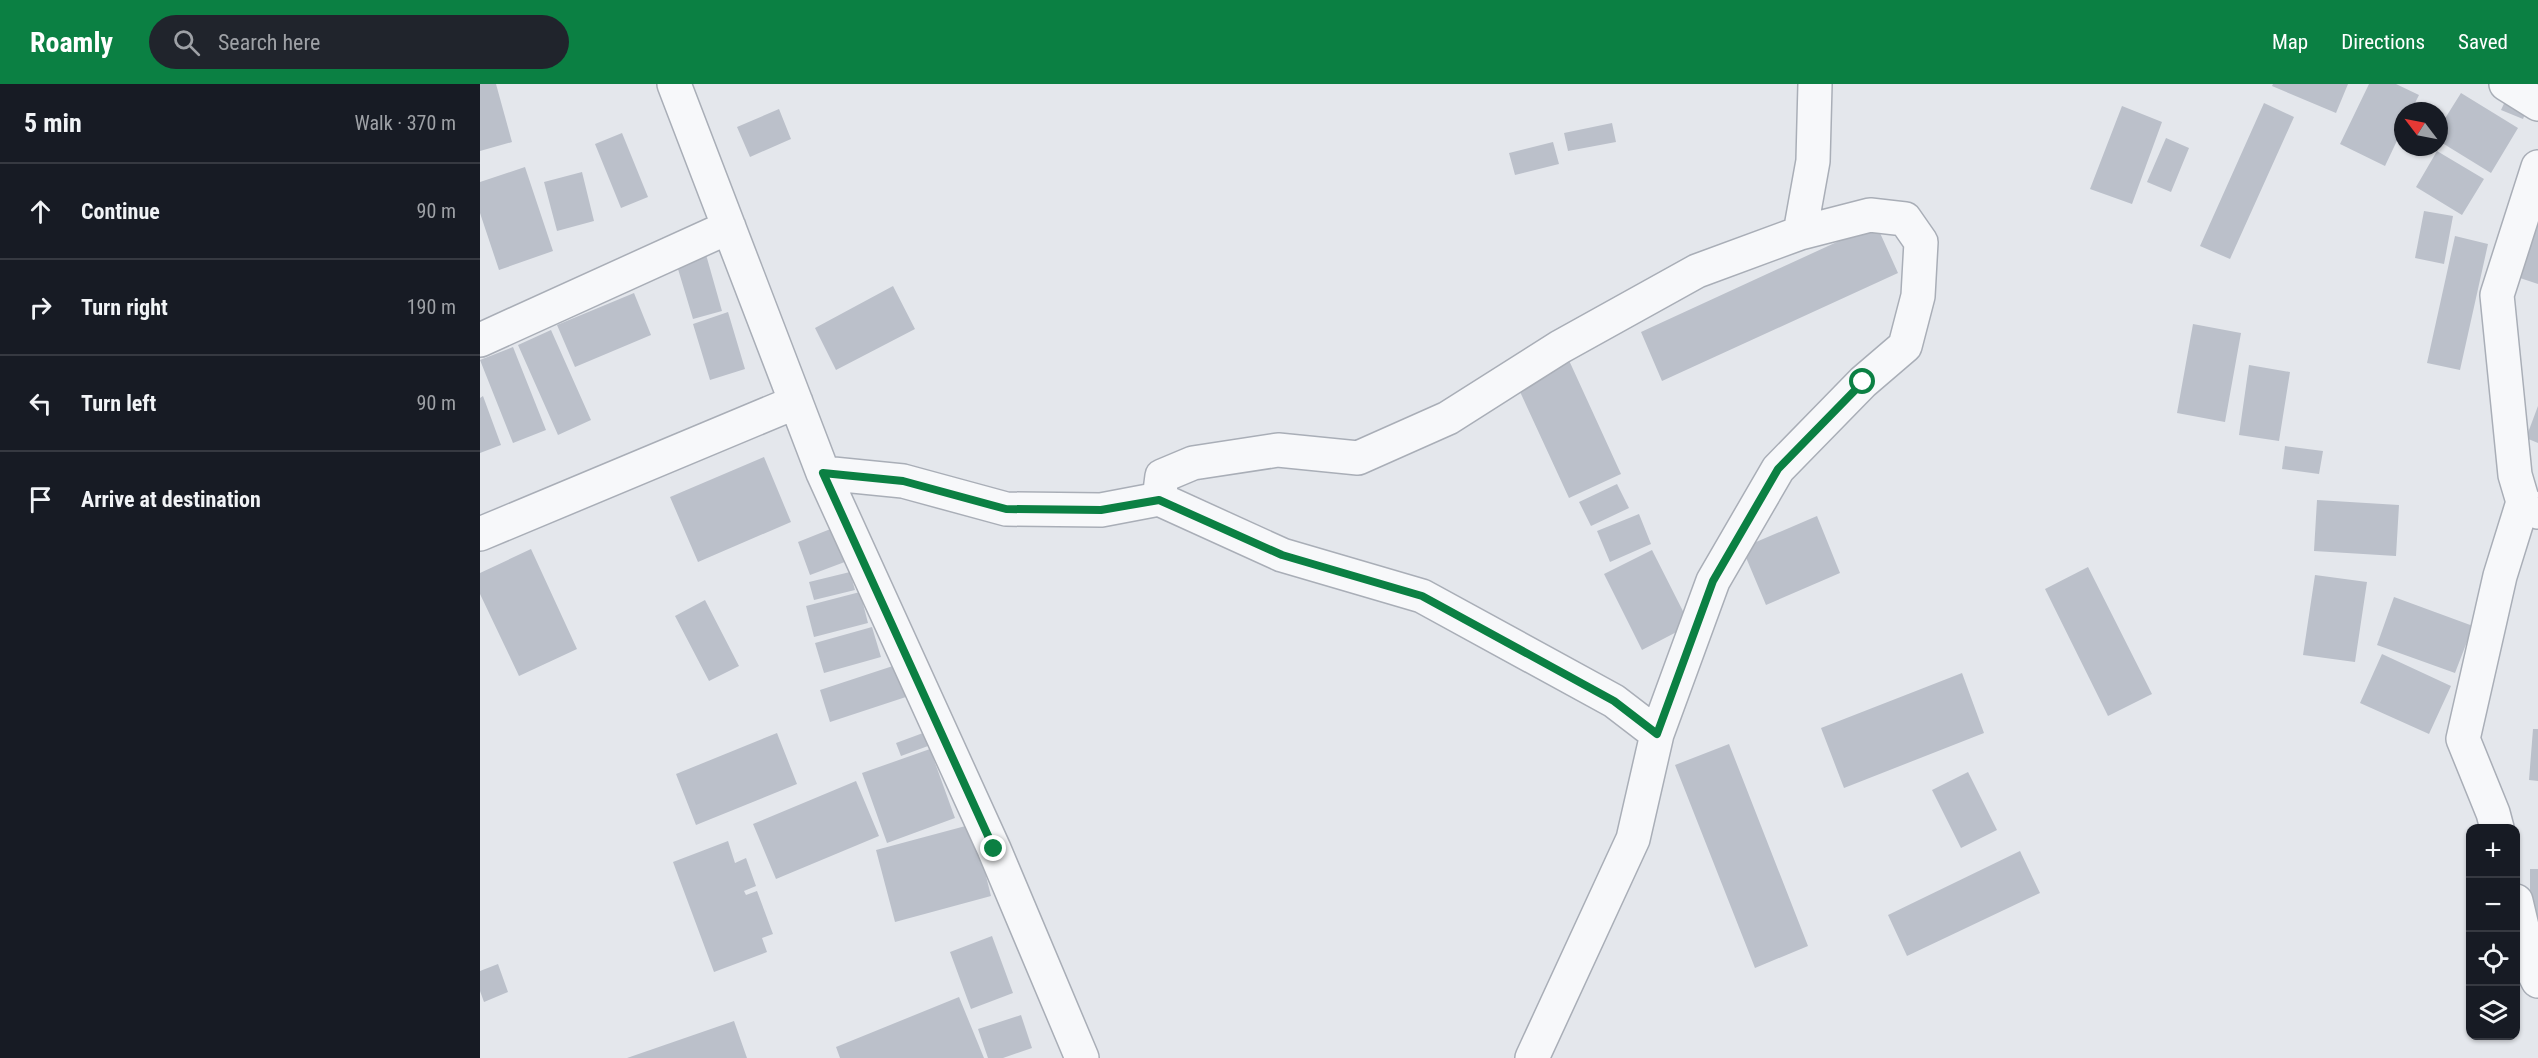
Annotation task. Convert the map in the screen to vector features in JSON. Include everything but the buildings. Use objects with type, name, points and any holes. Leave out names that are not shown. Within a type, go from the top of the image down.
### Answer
[{"type":"street","points":[[674,84],[823,473],[994,849],[1082,1058]]},
{"type":"street","points":[[1800,233],[1813,161],[1815,84]]},
{"type":"street","points":[[2506,84],[2538,104]]},
{"type":"street","points":[[2495,824],[2463,739],[2500,576],[2530,507],[2515,475],[2497,295],[2538,167]]},
{"type":"street","points":[[1159,500],[1162,476],[1193,463],[1278,450],[1358,458],[1448,418],[1560,347],[1697,271],[1800,233],[1870,215],[1905,219],[1921,242],[1918,296],[1905,346],[1863,382],[1778,469],[1713,581],[1657,734],[1633,839],[1532,1058]]},
{"type":"street","points":[[480,340],[729,227]]},
{"type":"street","points":[[480,534],[796,402]]},
{"type":"street","points":[[823,473],[903,481],[1006,509],[1101,510],[1159,500],[1282,555],[1422,596],[1614,701],[1657,734]]},
{"type":"street","points":[[2520,918],[2532,969],[2538,981]]},
{"type":"route","points":[[994,849],[823,473],[903,481],[1006,509],[1101,510],[1159,500],[1282,555],[1422,596],[1614,701],[1657,734],[1713,581],[1778,469],[1863,382]]}]
